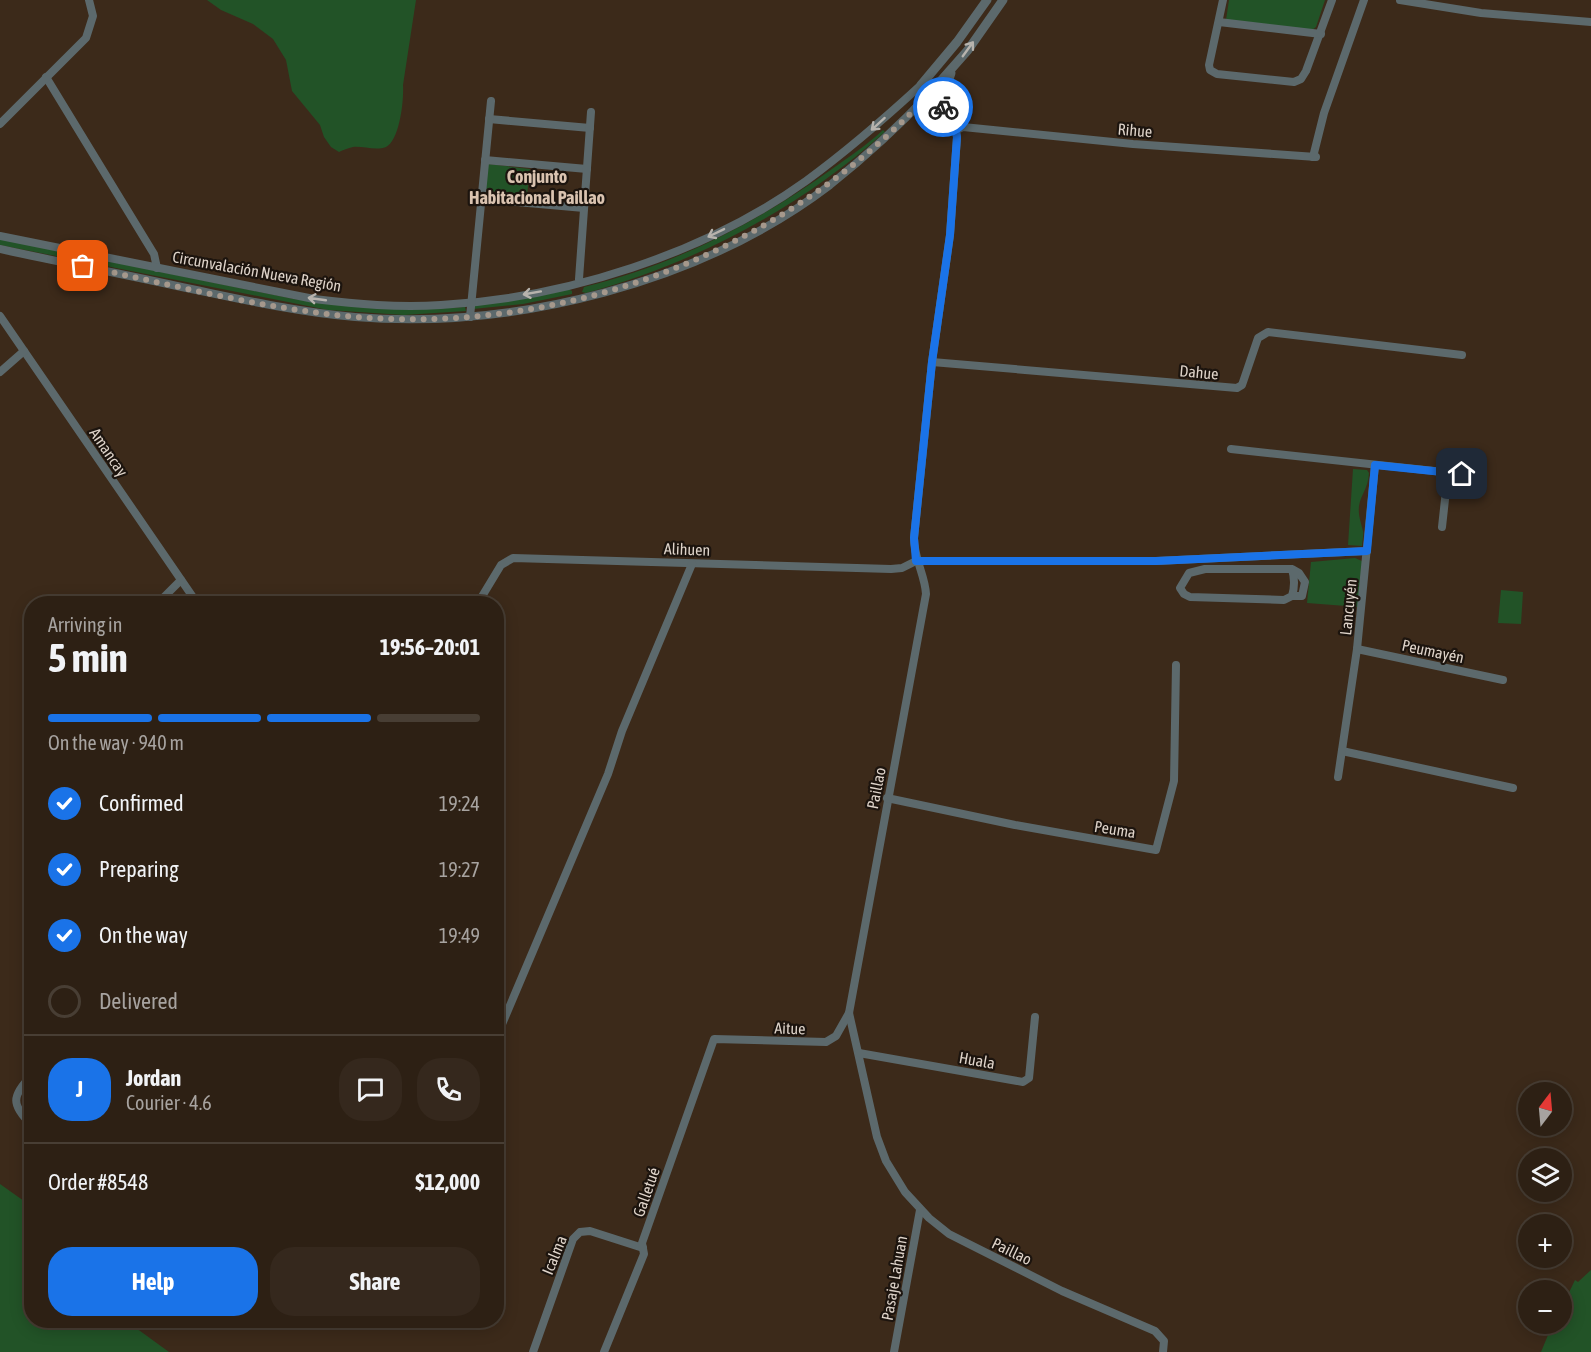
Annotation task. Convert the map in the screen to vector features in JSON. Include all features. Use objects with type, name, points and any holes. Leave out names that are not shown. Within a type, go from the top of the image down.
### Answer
[{"type":"street","points":[[0,124],[83,42],[89,33],[93,16],[89,0]]},
{"type":"street","name":"Circunvalación Nueva Región","points":[[0,236],[288,295],[340,302],[417,306],[496,299],[578,281],[659,257],[711,236],[758,211],[804,182],[858,141],[921,85],[957,42],[987,0]]},
{"type":"street","name":"Circunvalación Nueva Región","points":[[0,249],[300,310],[385,319],[470,317],[517,312],[581,298],[661,274],[706,256],[758,230],[829,185],[916,108],[968,50],[1003,0]]},
{"type":"street","points":[[1223,0],[1209,65],[1212,72],[1296,82],[1306,71],[1332,0]]},
{"type":"street","name":"Rihue","points":[[957,130],[963,127],[1133,144],[1315,157],[1324,113],[1364,0]]},
{"type":"street","points":[[1400,0],[1481,13],[1591,22]]},
{"type":"street","points":[[1219,22],[1321,34]]},
{"type":"street","points":[[916,108],[933,105],[948,109],[945,91],[953,68]]},
{"type":"street","points":[[46,77],[154,254],[157,268]]},
{"type":"street","name":"Paillao","points":[[921,85],[948,109],[957,130],[950,235],[932,362],[914,538],[916,561],[926,594],[849,1013],[881,1149],[899,1183],[920,1210],[960,1240],[1062,1291],[1155,1331],[1164,1341],[1163,1352]]},
{"type":"street","points":[[470,317],[491,101]]},
{"type":"street","points":[[581,298],[578,281],[591,112]]},
{"type":"street","points":[[489,119],[590,128]]},
{"type":"street","points":[[485,160],[587,169]]},
{"type":"street","points":[[481,199],[584,208]]},
{"type":"street","name":"Amancay","points":[[0,316],[192,596]]},
{"type":"street","name":"Dahue","points":[[932,362],[1237,388],[1242,385],[1258,338],[1268,332],[1462,356]]},
{"type":"street","points":[[0,372],[24,351]]},
{"type":"street","points":[[1231,449],[1462,474]]},
{"type":"street","name":"Lancuyén","points":[[1338,777],[1357,649],[1375,465]]},
{"type":"street","points":[[1442,527],[1448,472]]},
{"type":"street","name":"Alihuen","points":[[482,596],[501,565],[513,558],[891,569],[902,568],[916,561],[1185,560],[1367,551]]},
{"type":"street","points":[[1185,560],[1186,577],[1180,588],[1184,594],[1191,597],[1284,600],[1292,596],[1302,596],[1305,582],[1299,573],[1292,569],[1205,569],[1189,573],[1186,577]]},
{"type":"street","points":[[504,1020],[608,774],[622,731],[692,564]]},
{"type":"street","points":[[165,596],[181,580]]},
{"type":"street","name":"Peumayén","points":[[1357,649],[1503,680]]},
{"type":"street","name":"Peuma","points":[[887,798],[1015,825],[1156,850],[1174,781],[1176,664]]},
{"type":"street","points":[[1342,751],[1513,788]]},
{"type":"street","name":"Aitue","points":[[714,1039],[826,1042],[836,1036],[849,1013]]},
{"type":"street","name":"Huala","points":[[859,1053],[1023,1082],[1029,1078],[1035,1017]]},
{"type":"street","name":"Galletué","points":[[604,1352],[644,1254],[642,1243],[714,1039]]},
{"type":"street","points":[[24,1084],[16,1100],[20,1113],[24,1117]]},
{"type":"street","name":"Pasaje Lahuan","points":[[894,1352],[920,1210]]},
{"type":"street","name":"Icalma","points":[[533,1352],[573,1239],[580,1232],[590,1231],[643,1248]]},
{"type":"green space","points":[[207,0],[416,0],[400,119],[391,143],[382,148],[353,147],[339,152],[331,147],[320,125],[292,91],[286,60],[273,39],[253,24],[221,10]]},
{"type":"green space","points":[[1229,0],[1325,0],[1316,27],[1312,30],[1226,20]]},
{"type":"green space","points":[[883,130],[885,132],[852,160],[782,209],[745,230],[668,266],[586,293],[582,292],[584,287],[650,267],[714,240],[744,224],[804,189]]},
{"type":"green space","points":[[488,164],[530,169],[527,195],[488,191],[485,187]]},
{"type":"green space","points":[[0,239],[294,299],[380,308],[465,307],[466,311],[404,315],[328,310],[0,245]]},
{"type":"green space","points":[[568,289],[572,291],[572,294],[523,304],[473,309],[473,305]]},
{"type":"green space","points":[[1353,469],[1367,470],[1369,473],[1359,506],[1363,533],[1362,546],[1348,545]]},
{"type":"green space","points":[[1355,558],[1362,561],[1359,607],[1307,603],[1311,562]]},
{"type":"green space","points":[[1501,590],[1523,592],[1521,624],[1498,623]]},
{"type":"green space","points":[[0,1184],[24,1201],[24,1328],[136,1328],[169,1352],[0,1352]]},
{"type":"green space","points":[[1591,1270],[1591,1352],[1541,1352],[1548,1334],[1572,1334],[1572,1286],[1575,1280],[1578,1282]]},
{"type":"way so far","points":[[83,266],[272,305],[356,317],[441,319],[540,308],[597,295],[706,256],[758,230],[808,200],[874,147],[916,108],[922,105],[943,107]]},
{"type":"district","name":"Conjunto Habitacional Paillao","points":[[537,186]]},
{"type":"route","points":[[943,107],[948,109],[952,115],[957,137],[950,235],[932,362],[914,538],[916,561],[1041,559],[1156,561],[1367,551],[1375,465],[1462,474]]}]
